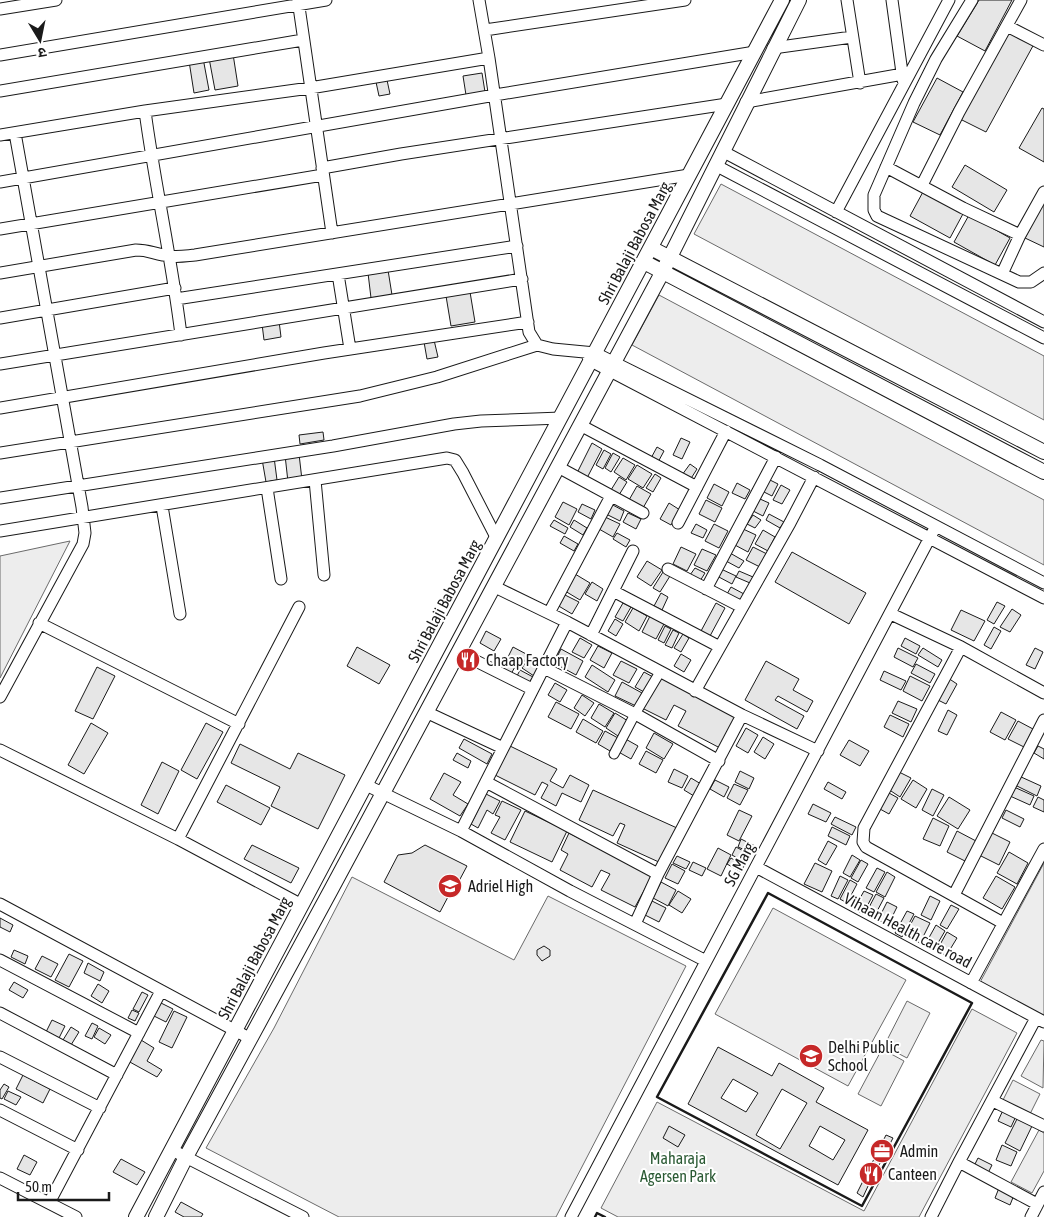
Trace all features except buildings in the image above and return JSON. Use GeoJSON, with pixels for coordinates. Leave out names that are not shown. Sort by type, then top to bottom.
{"type":"FeatureCollection","features":[{"type":"Feature","properties":{"kind":"street"},"geometry":{"type":"LineString","coordinates":[[0,10],[56,0]]}},
{"type":"Feature","properties":{"kind":"street"},"geometry":{"type":"LineString","coordinates":[[0,54],[298,3],[326,0]]}},
{"type":"Feature","properties":{"kind":"street"},"geometry":{"type":"LineString","coordinates":[[479,0],[490,58],[529,332],[537,345]]}},
{"type":"Feature","properties":{"kind":"street"},"geometry":{"type":"LineString","coordinates":[[485,30],[685,0]]}},
{"type":"Feature","properties":{"kind":"street","name":"Shri Balaji Babosa Marg"},"geometry":{"type":"LineString","coordinates":[[136,1217],[561,418],[591,356],[644,262],[782,0]]}},
{"type":"Feature","properties":{"kind":"street"},"geometry":{"type":"LineString","coordinates":[[156,1217],[186,1157],[663,271],[773,48],[799,0]]}},
{"type":"Feature","properties":{"kind":"street"},"geometry":{"type":"LineString","coordinates":[[846,0],[860,83]]}},
{"type":"Feature","properties":{"kind":"street"},"geometry":{"type":"LineString","coordinates":[[892,0],[903,79]]}},
{"type":"Feature","properties":{"kind":"street"},"geometry":{"type":"LineString","coordinates":[[836,212],[903,79],[949,0]]}},
{"type":"Feature","properties":{"kind":"street"},"geometry":{"type":"LineString","coordinates":[[972,0],[936,59],[914,103],[874,195],[874,210],[877,216],[1019,282],[1026,283],[1037,279],[1044,273]]}},
{"type":"Feature","properties":{"kind":"street"},"geometry":{"type":"LineString","coordinates":[[922,186],[959,112],[1021,0]]}},
{"type":"Feature","properties":{"kind":"street"},"geometry":{"type":"LineString","coordinates":[[298,3],[332,233]]}},
{"type":"Feature","properties":{"kind":"street"},"geometry":{"type":"LineString","coordinates":[[1007,26],[1044,45]]}},
{"type":"Feature","properties":{"kind":"street"},"geometry":{"type":"LineString","coordinates":[[773,48],[852,37]]}},
{"type":"Feature","properties":{"kind":"street"},"geometry":{"type":"LineString","coordinates":[[0,91],[303,40]]}},
{"type":"Feature","properties":{"kind":"street"},"geometry":{"type":"LineString","coordinates":[[0,182],[316,128],[495,95],[755,52]]}},
{"type":"Feature","properties":{"kind":"street"},"geometry":{"type":"LineString","coordinates":[[0,135],[145,111],[310,88],[490,58]]}},
{"type":"Feature","properties":{"kind":"street"},"geometry":{"type":"LineString","coordinates":[[746,102],[860,83],[903,79]]}},
{"type":"Feature","properties":{"kind":"street"},"geometry":{"type":"LineString","coordinates":[[0,229],[159,202],[501,139],[727,104]]}},
{"type":"Feature","properties":{"kind":"street"},"geometry":{"type":"LineString","coordinates":[[145,111],[181,335]]}},
{"type":"Feature","properties":{"kind":"street"},"geometry":{"type":"LineString","coordinates":[[0,697],[83,544],[85,533],[40,267],[15,133]]}},
{"type":"Feature","properties":{"kind":"street"},"geometry":{"type":"LineString","coordinates":[[715,165],[1040,335],[1043,320],[722,151]]}},
{"type":"Feature","properties":{"kind":"street"},"geometry":{"type":"LineString","coordinates":[[886,167],[1020,235]]}},
{"type":"Feature","properties":{"kind":"street"},"geometry":{"type":"LineString","coordinates":[[0,273],[136,250],[147,250],[169,256],[195,255],[690,175]]}},
{"type":"Feature","properties":{"kind":"street"},"geometry":{"type":"LineString","coordinates":[[1002,274],[1020,235],[1044,192]]}},
{"type":"Feature","properties":{"kind":"street"},"geometry":{"type":"LineString","coordinates":[[0,318],[175,293],[338,274],[517,246]]}},
{"type":"Feature","properties":{"kind":"street"},"geometry":{"type":"LineString","coordinates":[[651,248],[1044,452]]}},
{"type":"Feature","properties":{"kind":"street"},"geometry":{"type":"LineString","coordinates":[[644,262],[1044,472]]}},
{"type":"Feature","properties":{"kind":"street"},"geometry":{"type":"LineString","coordinates":[[338,274],[350,349]]}},
{"type":"Feature","properties":{"kind":"street"},"geometry":{"type":"LineString","coordinates":[[0,364],[522,280]]}},
{"type":"Feature","properties":{"kind":"street"},"geometry":{"type":"LineString","coordinates":[[0,408],[63,399],[350,349],[528,322]]}},
{"type":"Feature","properties":{"kind":"street"},"geometry":{"type":"LineString","coordinates":[[0,453],[360,396],[436,376],[537,345],[591,356],[726,431],[1044,598]]}},
{"type":"Feature","properties":{"kind":"street"},"geometry":{"type":"LineString","coordinates":[[612,367],[820,465],[1044,583]]}},
{"type":"Feature","properties":{"kind":"street"},"geometry":{"type":"LineString","coordinates":[[0,498],[454,424],[561,418]]}},
{"type":"Feature","properties":{"kind":"street"},"geometry":{"type":"LineString","coordinates":[[580,424],[697,486]]}},
{"type":"Feature","properties":{"kind":"street"},"geometry":{"type":"LineString","coordinates":[[678,522],[726,431]]}},
{"type":"Feature","properties":{"kind":"street"},"geometry":{"type":"LineString","coordinates":[[706,589],[776,457]]}},
{"type":"Feature","properties":{"kind":"street"},"geometry":{"type":"LineString","coordinates":[[0,531],[447,458],[454,460],[463,473],[497,539]]}},
{"type":"Feature","properties":{"kind":"street"},"geometry":{"type":"LineString","coordinates":[[558,467],[644,513]]}},
{"type":"Feature","properties":{"kind":"street"},"geometry":{"type":"LineString","coordinates":[[695,691],[814,477]]}},
{"type":"Feature","properties":{"kind":"street"},"geometry":{"type":"LineString","coordinates":[[316,480],[324,575]]}},
{"type":"Feature","properties":{"kind":"street"},"geometry":{"type":"LineString","coordinates":[[267,488],[281,578]]}},
{"type":"Feature","properties":{"kind":"street"},"geometry":{"type":"LineString","coordinates":[[549,613],[611,496]]}},
{"type":"Feature","properties":{"kind":"street"},"geometry":{"type":"LineString","coordinates":[[162,506],[180,614]]}},
{"type":"Feature","properties":{"kind":"street","name":"SG Marg"},"geometry":{"type":"LineString","coordinates":[[571,1217],[936,526]]}},
{"type":"Feature","properties":{"kind":"street"},"geometry":{"type":"LineString","coordinates":[[591,635],[633,551]]}},
{"type":"Feature","properties":{"kind":"street"},"geometry":{"type":"LineString","coordinates":[[668,569],[742,607]]}},
{"type":"Feature","properties":{"kind":"street"},"geometry":{"type":"LineString","coordinates":[[494,586],[567,622],[742,715],[818,751]]}},
{"type":"Feature","properties":{"kind":"street"},"geometry":{"type":"LineString","coordinates":[[613,591],[720,647]]}},
{"type":"Feature","properties":{"kind":"street"},"geometry":{"type":"LineString","coordinates":[[178,839],[299,607]]}},
{"type":"Feature","properties":{"kind":"street"},"geometry":{"type":"LineString","coordinates":[[891,614],[961,647],[1044,693]]}},
{"type":"Feature","properties":{"kind":"street"},"geometry":{"type":"LineString","coordinates":[[461,831],[567,622]]}},
{"type":"Feature","properties":{"kind":"street"},"geometry":{"type":"LineString","coordinates":[[39,623],[238,724]]}},
{"type":"Feature","properties":{"kind":"street"},"geometry":{"type":"LineString","coordinates":[[961,647],[864,828],[862,842],[866,847],[1004,923]]}},
{"type":"Feature","properties":{"kind":"street"},"geometry":{"type":"LineString","coordinates":[[458,652],[532,689]]}},
{"type":"Feature","properties":{"kind":"street"},"geometry":{"type":"LineString","coordinates":[[544,668],[635,714],[719,761]]}},
{"type":"Feature","properties":{"kind":"street"},"geometry":{"type":"LineString","coordinates":[[614,754],[660,672]]}},
{"type":"Feature","properties":{"kind":"street"},"geometry":{"type":"LineString","coordinates":[[426,712],[503,748]]}},
{"type":"Feature","properties":{"kind":"street"},"geometry":{"type":"LineString","coordinates":[[635,924],[658,874],[742,715]]}},
{"type":"Feature","properties":{"kind":"street"},"geometry":{"type":"LineString","coordinates":[[954,895],[1044,720]]}},
{"type":"Feature","properties":{"kind":"street"},"geometry":{"type":"LineString","coordinates":[[0,750],[178,839],[302,905]]}},
{"type":"Feature","properties":{"kind":"street"},"geometry":{"type":"LineString","coordinates":[[486,782],[658,874]]}},
{"type":"Feature","properties":{"kind":"street"},"geometry":{"type":"LineString","coordinates":[[366,785],[461,831],[570,891],[706,961]]}},
{"type":"Feature","properties":{"kind":"street"},"geometry":{"type":"LineString","coordinates":[[971,983],[1044,849]]}},
{"type":"Feature","properties":{"kind":"street","name":"Vihaan Health care road"},"geometry":{"type":"LineString","coordinates":[[756,867],[1040,1020]]}},
{"type":"Feature","properties":{"kind":"street"},"geometry":{"type":"LineString","coordinates":[[0,904],[250,1039]]}},
{"type":"Feature","properties":{"kind":"street"},"geometry":{"type":"LineString","coordinates":[[0,960],[139,1033]]}},
{"type":"Feature","properties":{"kind":"street"},"geometry":{"type":"LineString","coordinates":[[49,1204],[161,991]]}},
{"type":"Feature","properties":{"kind":"street"},"geometry":{"type":"LineString","coordinates":[[0,1013],[117,1075]]}},
{"type":"Feature","properties":{"kind":"street"},"geometry":{"type":"LineString","coordinates":[[932,1217],[959,1162],[1040,1020]]}},
{"type":"Feature","properties":{"kind":"street"},"geometry":{"type":"LineString","coordinates":[[0,1057],[100,1108]]}},
{"type":"Feature","properties":{"kind":"street"},"geometry":{"type":"LineString","coordinates":[[993,1101],[1044,1126]]}},
{"type":"Feature","properties":{"kind":"street"},"geometry":{"type":"LineString","coordinates":[[0,1110],[78,1150]]}},
{"type":"Feature","properties":{"kind":"street"},"geometry":{"type":"LineString","coordinates":[[172,1150],[303,1217]]}},
{"type":"Feature","properties":{"kind":"street"},"geometry":{"type":"LineString","coordinates":[[959,1162],[1037,1204]]}},
{"type":"Feature","properties":{"kind":"street"},"geometry":{"type":"LineString","coordinates":[[0,1178],[76,1217]]}},
{"type":"Feature","properties":{"kind":"street"},"geometry":{"type":"LineString","coordinates":[[1030,1217],[1044,1192]]}},
{"type":"Feature","properties":{"kind":"shaded area"},"geometry":{"type":"Polygon","coordinates":[[[721,184],[1044,356],[1044,420],[694,234],[721,184]]]}},
{"type":"Feature","properties":{"kind":"shaded area"},"geometry":{"type":"Polygon","coordinates":[[[659,295],[1044,500],[1044,565],[632,345],[659,295]]]}},
{"type":"Feature","properties":{"kind":"shaded area"},"geometry":{"type":"Polygon","coordinates":[[[70,541],[0,678],[0,556],[70,541]]]}},
{"type":"Feature","properties":{"kind":"shaded area"},"geometry":{"type":"Polygon","coordinates":[[[1044,863],[1044,1022],[978,986],[1044,863]]]}},
{"type":"Feature","properties":{"kind":"shaded area"},"geometry":{"type":"Polygon","coordinates":[[[352,877],[514,960],[548,896],[686,966],[556,1217],[339,1217],[206,1148],[274,1028],[352,877]]]}},
{"type":"Feature","properties":{"kind":"shaded area"},"geometry":{"type":"Polygon","coordinates":[[[773,908],[906,980],[848,1086],[715,1014],[773,908]]]}},
{"type":"Feature","properties":{"kind":"shaded area"},"geometry":{"type":"Polygon","coordinates":[[[907,1001],[930,1013],[907,1058],[884,1046],[907,1001]]]}},
{"type":"Feature","properties":{"kind":"shaded area","name":"Maharaja Agersen Park"},"geometry":{"type":"Polygon","coordinates":[[[972,1009],[1017,1033],[919,1217],[618,1217],[601,1208],[657,1102],[864,1211],[972,1009]]]}},
{"type":"Feature","properties":{"kind":"shaded area"},"geometry":{"type":"Polygon","coordinates":[[[1041,1040],[1044,1041],[1043,1088],[1021,1076],[1041,1040]]]}},
{"type":"Feature","properties":{"kind":"shaded area"},"geometry":{"type":"Polygon","coordinates":[[[882,1049],[904,1061],[881,1106],[858,1094],[882,1049]]]}},
{"type":"Feature","properties":{"kind":"shaded area"},"geometry":{"type":"Polygon","coordinates":[[[1013,1080],[1040,1094],[1030,1114],[1003,1100],[1013,1080]]]}},
{"type":"Feature","properties":{"kind":"shaded area"},"geometry":{"type":"Polygon","coordinates":[[[1039,1130],[1044,1133],[1044,1171],[1032,1193],[1011,1182],[1039,1130]]]}},
{"type":"Feature","properties":{"kind":"wall"},"geometry":{"type":"LineString","coordinates":[[768,893],[972,1003],[862,1206],[657,1097],[768,893]]}},
{"type":"Feature","properties":{"kind":"wall"},"geometry":{"type":"LineString","coordinates":[[595,1217],[597,1213],[605,1217]]}},
{"type":"Feature","properties":{"kind":"place","name":"Chaap Factory"},"geometry":{"type":"Point","coordinates":[468,660]}},
{"type":"Feature","properties":{"kind":"place","name":"Adriel High"},"geometry":{"type":"Point","coordinates":[450,886]}},
{"type":"Feature","properties":{"kind":"place","name":"Delhi Public School"},"geometry":{"type":"Point","coordinates":[811,1056]}},
{"type":"Feature","properties":{"kind":"place","name":"Admin"},"geometry":{"type":"Point","coordinates":[882,1151]}},
{"type":"Feature","properties":{"kind":"place","name":"Canteen"},"geometry":{"type":"Point","coordinates":[871,1174]}}]}
